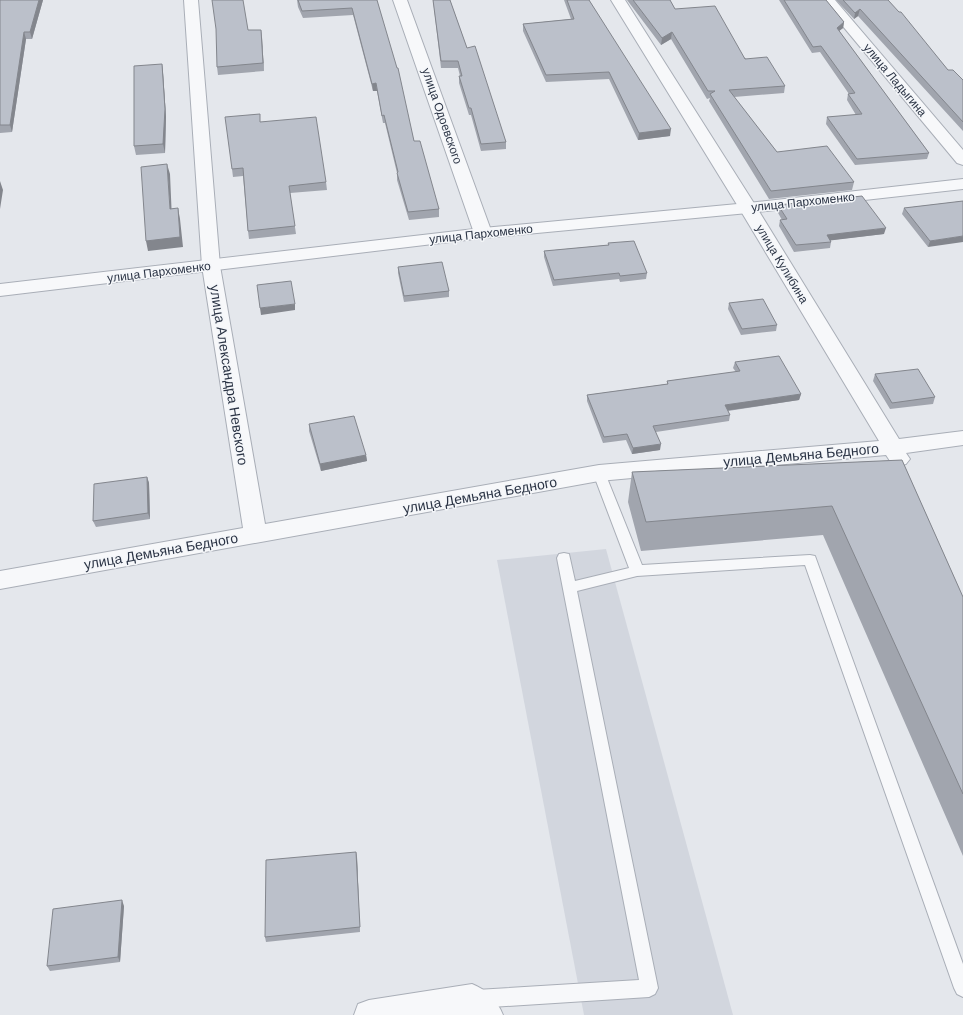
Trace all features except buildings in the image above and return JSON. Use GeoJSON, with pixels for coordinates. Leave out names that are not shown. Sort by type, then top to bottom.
{"type":"FeatureCollection","features":[{"type":"Feature","properties":{"kind":"street","name":"улица Александра Невского"},"geometry":{"type":"LineString","coordinates":[[192,0],[212,266],[255,534]]}},
{"type":"Feature","properties":{"kind":"street","name":"улица Одоевского"},"geometry":{"type":"LineString","coordinates":[[400,0],[483,232]]}},
{"type":"Feature","properties":{"kind":"street","name":"улица Кулибина"},"geometry":{"type":"LineString","coordinates":[[618,0],[748,208],[894,447],[908,478]]}},
{"type":"Feature","properties":{"kind":"street","name":"улица Ладыгина"},"geometry":{"type":"LineString","coordinates":[[828,0],[963,160]]}},
{"type":"Feature","properties":{"kind":"street","name":"улица Пархоменко"},"geometry":{"type":"LineString","coordinates":[[0,290],[212,266],[483,232],[748,208],[963,184]]}},
{"type":"Feature","properties":{"kind":"street","name":"улица Демьяна Бедного"},"geometry":{"type":"LineString","coordinates":[[0,580],[600,473],[894,447],[963,438]]}},
{"type":"Feature","properties":{"kind":"street"},"geometry":{"type":"LineString","coordinates":[[369,1015],[480,1007]]}},
{"type":"Feature","properties":{"kind":"lane"},"geometry":{"type":"LineString","coordinates":[[600,473],[637,571]]}},
{"type":"Feature","properties":{"kind":"lane"},"geometry":{"type":"LineString","coordinates":[[480,1007],[649,988],[564,558]]}},
{"type":"Feature","properties":{"kind":"lane"},"geometry":{"type":"LineString","coordinates":[[570,588],[637,571],[810,560],[963,988]]}},
{"type":"Feature","properties":{"kind":"shaded area"},"geometry":{"type":"Polygon","coordinates":[[[606,549],[733,1015],[584,1015],[497,560],[606,549]]]}}]}
